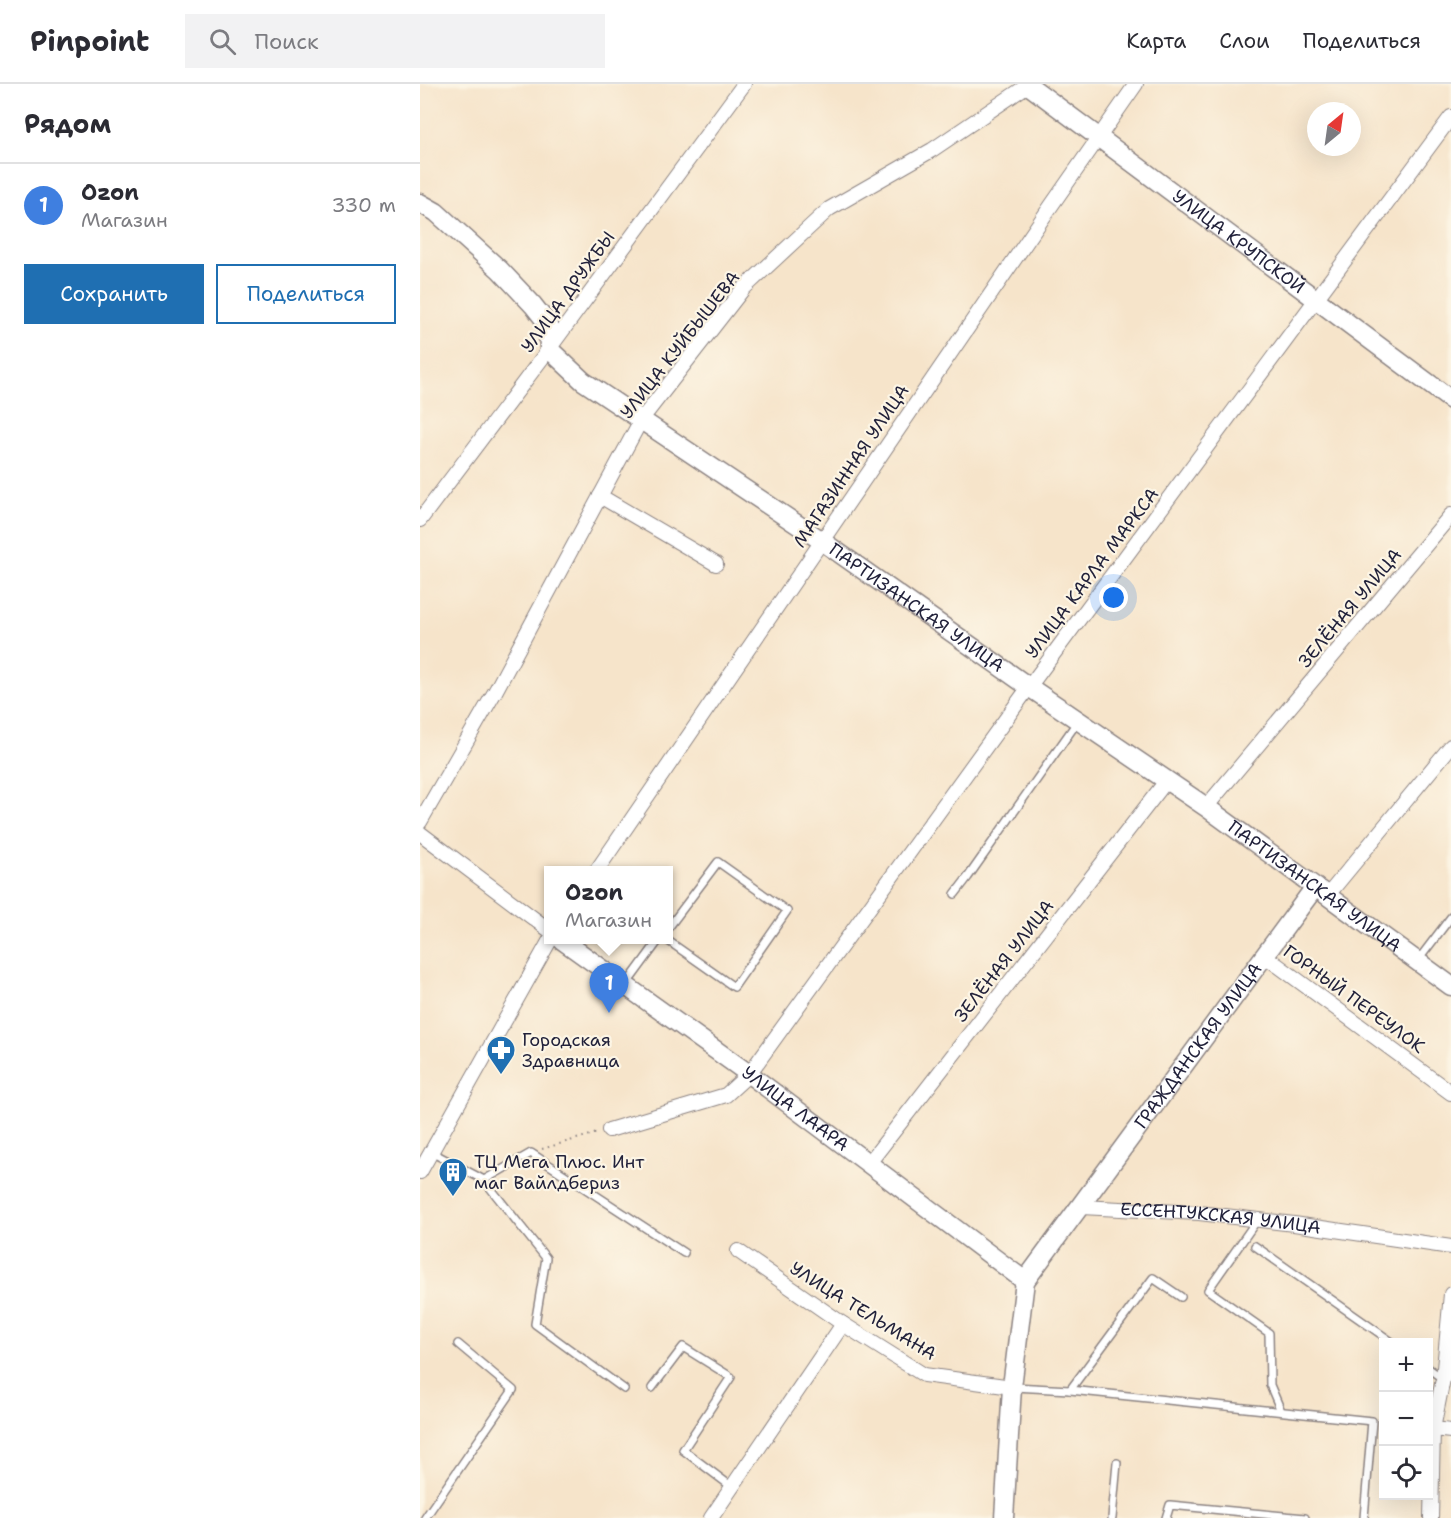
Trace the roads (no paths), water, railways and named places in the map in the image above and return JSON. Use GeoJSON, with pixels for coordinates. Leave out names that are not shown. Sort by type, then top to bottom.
{"type":"FeatureCollection","features":[{"type":"Feature","properties":{"kind":"street","name":"УЛИЦА ДРУЖБЫ"},"geometry":{"type":"LineString","coordinates":[[420,520],[744,84]]}},
{"type":"Feature","properties":{"kind":"street","name":"УЛИЦА КРУПСКОЙ"},"geometry":{"type":"LineString","coordinates":[[1027,84],[1451,400]]}},
{"type":"Feature","properties":{"kind":"street","name":"УЛИЦА КУЙБЫШЕВА"},"geometry":{"type":"LineString","coordinates":[[420,822],[496,690],[641,420],[743,289],[829,209],[932,150],[1027,84]]}},
{"type":"Feature","properties":{"kind":"street","name":"МАГАЗИННАЯ УЛИЦА"},"geometry":{"type":"LineString","coordinates":[[600,866],[1136,84]]}},
{"type":"Feature","properties":{"kind":"street","name":"УЛИЦА КАРЛА МАРКСА"},"geometry":{"type":"LineString","coordinates":[[609,1130],[726,1095],[749,1074],[1029,687],[1451,117]]}},
{"type":"Feature","properties":{"kind":"street"},"geometry":{"type":"LineString","coordinates":[[420,203],[436,212],[500,270],[534,305],[548,324],[549,349]]}},
{"type":"Feature","properties":{"kind":"street","name":"ПАРТИЗАНСКАЯ УЛИЦА"},"geometry":{"type":"LineString","coordinates":[[549,349],[583,381],[822,541],[1029,687],[1206,807],[1451,986]]}},
{"type":"Feature","properties":{"kind":"street"},"geometry":{"type":"LineString","coordinates":[[600,496],[716,564]]}},
{"type":"Feature","properties":{"kind":"street","name":"ЗЕЛЁНАЯ УЛИЦА"},"geometry":{"type":"LineString","coordinates":[[1206,807],[1451,515]]}},
{"type":"Feature","properties":{"kind":"street","name":"ГРАЖДАНСКАЯ УЛИЦА"},"geometry":{"type":"LineString","coordinates":[[1081,1207],[1265,957],[1451,746]]}},
{"type":"Feature","properties":{"kind":"street","name":"ЗЕЛЁНАЯ УЛИЦА"},"geometry":{"type":"LineString","coordinates":[[869,1164],[1167,780]]}},
{"type":"Feature","properties":{"kind":"street"},"geometry":{"type":"LineString","coordinates":[[420,833],[544,926]]}},
{"type":"Feature","properties":{"kind":"street"},"geometry":{"type":"LineString","coordinates":[[420,1172],[547,944]]}},
{"type":"Feature","properties":{"kind":"street","name":"УЛИЦА ЛААРА"},"geometry":{"type":"LineString","coordinates":[[569,944],[749,1074],[1025,1281]]}},
{"type":"Feature","properties":{"kind":"street","name":"ГОРНЫЙ ПЕРЕУЛОК"},"geometry":{"type":"LineString","coordinates":[[1265,957],[1451,1093]]}},
{"type":"Feature","properties":{"kind":"street"},"geometry":{"type":"LineString","coordinates":[[1004,1518],[1012,1387],[1025,1281],[1081,1207]]}},
{"type":"Feature","properties":{"kind":"street","name":"ЕССЕНТУКСКАЯ УЛИЦА"},"geometry":{"type":"LineString","coordinates":[[1081,1207],[1199,1212],[1451,1247]]}},
{"type":"Feature","properties":{"kind":"street","name":"УЛИЦА ТЕЛЬМАНА"},"geometry":{"type":"LineString","coordinates":[[738,1251],[843,1324],[924,1375],[1012,1387]]}},
{"type":"Feature","properties":{"kind":"street"},"geometry":{"type":"LineString","coordinates":[[1451,1294],[1443,1378],[1433,1429],[1451,1431]]}},
{"type":"Feature","properties":{"kind":"street"},"geometry":{"type":"LineString","coordinates":[[711,1518],[843,1324]]}},
{"type":"Feature","properties":{"kind":"street"},"geometry":{"type":"LineString","coordinates":[[1431,1518],[1433,1446]]}},
{"type":"Feature","properties":{"kind":"lane"},"geometry":{"type":"LineString","coordinates":[[955,894],[1078,720]]}},
{"type":"Feature","properties":{"kind":"lane"},"geometry":{"type":"LineString","coordinates":[[673,922],[718,862],[787,911],[734,987],[673,943]]}},
{"type":"Feature","properties":{"kind":"lane"},"geometry":{"type":"LineString","coordinates":[[1417,962],[1451,917]]}},
{"type":"Feature","properties":{"kind":"lane"},"geometry":{"type":"LineString","coordinates":[[626,985],[655,944]]}},
{"type":"Feature","properties":{"kind":"lane"},"geometry":{"type":"LineString","coordinates":[[431,1152],[484,1180],[546,1258],[535,1324],[624,1389]]}},
{"type":"Feature","properties":{"kind":"lane"},"geometry":{"type":"LineString","coordinates":[[484,1180],[531,1153],[684,1253]]}},
{"type":"Feature","properties":{"kind":"lane"},"geometry":{"type":"LineString","coordinates":[[1257,1220],[1208,1290],[1269,1333],[1270,1385],[1281,1411]]}},
{"type":"Feature","properties":{"kind":"lane"},"geometry":{"type":"LineString","coordinates":[[1255,1246],[1386,1338]]}},
{"type":"Feature","properties":{"kind":"lane"},"geometry":{"type":"LineString","coordinates":[[1070,1390],[1153,1278],[1181,1297]]}},
{"type":"Feature","properties":{"kind":"lane"},"geometry":{"type":"LineString","coordinates":[[425,1518],[513,1390],[458,1344]]}},
{"type":"Feature","properties":{"kind":"lane"},"geometry":{"type":"LineString","coordinates":[[652,1388],[683,1347],[731,1377],[683,1450],[732,1487]]}},
{"type":"Feature","properties":{"kind":"lane"},"geometry":{"type":"LineString","coordinates":[[1433,1371],[1443,1378]]}},
{"type":"Feature","properties":{"kind":"lane"},"geometry":{"type":"LineString","coordinates":[[1012,1387],[1070,1390],[1372,1421],[1364,1518]]}},
{"type":"Feature","properties":{"kind":"lane"},"geometry":{"type":"LineString","coordinates":[[1112,1518],[1117,1462]]}},
{"type":"Feature","properties":{"kind":"lane"},"geometry":{"type":"LineString","coordinates":[[1166,1518],[1170,1505],[1305,1518]]}},
{"type":"Feature","properties":{"kind":"place","name":"Ozon"},"geometry":{"type":"Point","coordinates":[609,1013]}},
{"type":"Feature","properties":{"kind":"place","name":"Городская Здравница"},"geometry":{"type":"Point","coordinates":[501,1076]}},
{"type":"Feature","properties":{"kind":"place","name":"ТЦ Мега Плюс. Инт маг Вайлдбериз"},"geometry":{"type":"Point","coordinates":[453,1198]}}]}
